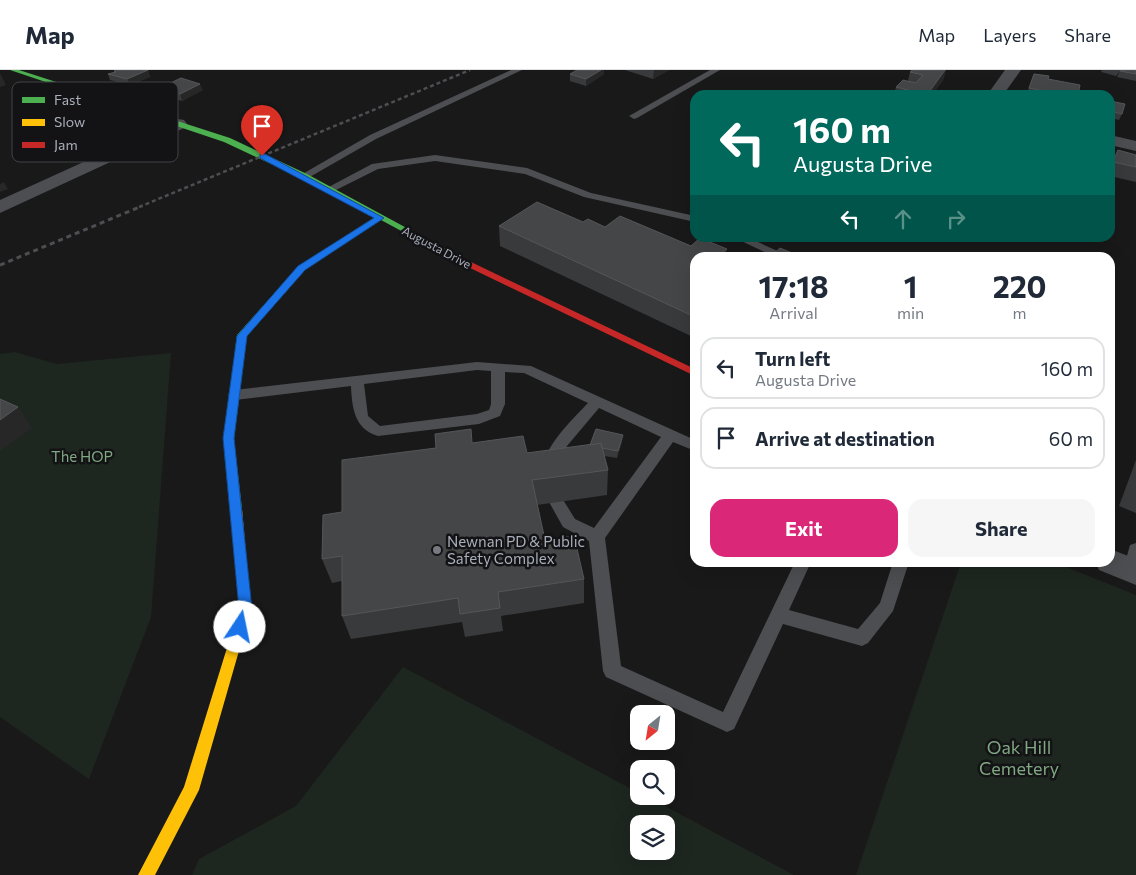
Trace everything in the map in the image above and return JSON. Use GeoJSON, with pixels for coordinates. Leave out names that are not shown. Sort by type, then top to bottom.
{"type":"FeatureCollection","features":[{"type":"Feature","properties":{"kind":"street","name":"Augusta Drive"},"geometry":{"type":"LineString","coordinates":[[13,70],[50,82]]}},
{"type":"Feature","properties":{"kind":"street"},"geometry":{"type":"LineString","coordinates":[[999,90],[1013,70]]}},
{"type":"Feature","properties":{"kind":"street","name":"Augusta Drive"},"geometry":{"type":"LineString","coordinates":[[178,124],[227,140],[304,176],[455,257],[690,371]]}},
{"type":"Feature","properties":{"kind":"street"},"geometry":{"type":"LineString","coordinates":[[1115,141],[1136,146]]}},
{"type":"Feature","properties":{"kind":"street"},"geometry":{"type":"LineString","coordinates":[[0,207],[97,162]]}},
{"type":"Feature","properties":{"kind":"street"},"geometry":{"type":"LineString","coordinates":[[146,875],[191,790],[245,609],[229,438],[242,336],[302,268],[380,218]]}},
{"type":"Feature","properties":{"kind":"lane"},"geometry":{"type":"LineString","coordinates":[[304,176],[373,137],[518,70]]}},
{"type":"Feature","properties":{"kind":"lane"},"geometry":{"type":"LineString","coordinates":[[634,116],[716,70]]}},
{"type":"Feature","properties":{"kind":"lane"},"geometry":{"type":"LineString","coordinates":[[328,190],[376,166],[435,158],[527,171],[588,195],[690,218]]}},
{"type":"Feature","properties":{"kind":"lane"},"geometry":{"type":"LineString","coordinates":[[750,242],[774,252]]}},
{"type":"Feature","properties":{"kind":"lane"},"geometry":{"type":"LineString","coordinates":[[234,395],[477,366],[526,369],[690,444]]}},
{"type":"Feature","properties":{"kind":"lane"},"geometry":{"type":"LineString","coordinates":[[357,380],[360,418],[368,426],[378,431],[479,419],[496,413],[498,404],[498,367]]}},
{"type":"Feature","properties":{"kind":"lane"},"geometry":{"type":"LineString","coordinates":[[551,476],[550,461],[557,447],[597,402]]}},
{"type":"Feature","properties":{"kind":"lane"},"geometry":{"type":"LineString","coordinates":[[670,435],[597,537],[612,671],[727,723],[801,567]]}},
{"type":"Feature","properties":{"kind":"lane"},"geometry":{"type":"LineString","coordinates":[[557,502],[569,524],[597,537]]}},
{"type":"Feature","properties":{"kind":"lane"},"geometry":{"type":"LineString","coordinates":[[778,615],[862,638],[888,606],[900,567]]}},
{"type":"Feature","properties":{"kind":"green space","name":"The HOP"},"geometry":{"type":"Polygon","coordinates":[[[15,352],[57,364],[171,353],[151,617],[89,779],[0,717],[0,354],[15,352]]]}},
{"type":"Feature","properties":{"kind":"green space","name":"Oak Hill Cemetery"},"geometry":{"type":"Polygon","coordinates":[[[959,567],[1066,567],[1136,595],[1136,875],[856,875],[959,567]]]}},
{"type":"Feature","properties":{"kind":"green space"},"geometry":{"type":"Polygon","coordinates":[[[403,667],[630,788],[630,805],[663,805],[794,875],[192,875],[199,859],[296,806],[403,667]]]}},
{"type":"Feature","properties":{"kind":"building"},"geometry":{"type":"Polygon","coordinates":[[[148,70],[127,79],[108,74],[116,72],[114,71],[148,70]]]}},
{"type":"Feature","properties":{"kind":"building"},"geometry":{"type":"Polygon","coordinates":[[[577,70],[601,70],[586,79],[570,74],[577,70]]]}},
{"type":"Feature","properties":{"kind":"building"},"geometry":{"type":"Polygon","coordinates":[[[912,70],[945,70],[931,90],[908,90],[896,87],[903,80],[916,83],[923,75],[910,72],[912,70]]]}},
{"type":"Feature","properties":{"kind":"building"},"geometry":{"type":"Polygon","coordinates":[[[1136,70],[1136,74],[1120,71],[1136,70]]]}},
{"type":"Feature","properties":{"kind":"building"},"geometry":{"type":"Polygon","coordinates":[[[1034,74],[1049,76],[1048,79],[1080,85],[1079,90],[1039,90],[1029,88],[1034,74]]]}},
{"type":"Feature","properties":{"kind":"building"},"geometry":{"type":"Polygon","coordinates":[[[181,78],[200,84],[180,94],[178,93],[178,82],[173,82],[181,78]]]}},
{"type":"Feature","properties":{"kind":"building"},"geometry":{"type":"Polygon","coordinates":[[[1115,102],[1125,104],[1122,114],[1115,112],[1115,102]]]}},
{"type":"Feature","properties":{"kind":"building"},"geometry":{"type":"Polygon","coordinates":[[[1118,150],[1136,155],[1136,167],[1115,162],[1118,150]]]}},
{"type":"Feature","properties":{"kind":"building"},"geometry":{"type":"Polygon","coordinates":[[[537,202],[583,222],[588,219],[605,227],[620,216],[691,246],[696,242],[710,242],[727,249],[724,252],[690,252],[690,315],[499,226],[537,202]]]}},
{"type":"Feature","properties":{"kind":"building"},"geometry":{"type":"Polygon","coordinates":[[[780,248],[790,252],[776,252],[780,248]]]}},
{"type":"Feature","properties":{"kind":"building"},"geometry":{"type":"Polygon","coordinates":[[[0,399],[18,407],[0,420],[0,399]]]}},
{"type":"Feature","properties":{"kind":"building","name":"Newnan PD & Public Safety Complex"},"geometry":{"type":"Polygon","coordinates":[[[471,429],[472,443],[523,436],[527,453],[601,443],[608,470],[532,480],[545,540],[574,536],[584,579],[498,592],[500,608],[460,614],[458,598],[342,616],[342,556],[322,559],[323,515],[342,512],[342,460],[436,448],[435,434],[471,429]]]}},
{"type":"Feature","properties":{"kind":"building"},"geometry":{"type":"Polygon","coordinates":[[[596,429],[623,435],[618,451],[602,448],[601,443],[590,445],[596,429]]]}},
{"type":"Feature","properties":{"kind":"railway"},"geometry":{"type":"LineString","coordinates":[[139,207],[470,70]]}},
{"type":"Feature","properties":{"kind":"railway"},"geometry":{"type":"LineString","coordinates":[[0,265],[142,206]]}},
{"type":"Feature","properties":{"kind":"traffic: fast"},"geometry":{"type":"LineString","coordinates":[[13,70],[50,82]]}},
{"type":"Feature","properties":{"kind":"traffic: fast"},"geometry":{"type":"LineString","coordinates":[[178,124],[227,140],[304,176],[471,265]]}},
{"type":"Feature","properties":{"kind":"traffic: fast"},"geometry":{"type":"LineString","coordinates":[[236,509],[229,439],[242,335],[302,268],[380,217]]}},
{"type":"Feature","properties":{"kind":"traffic: slow"},"geometry":{"type":"LineString","coordinates":[[146,875],[191,790],[245,609],[236,509]]}},
{"type":"Feature","properties":{"kind":"traffic: jam"},"geometry":{"type":"LineString","coordinates":[[471,265],[690,371]]}},
{"type":"Feature","properties":{"kind":"place","name":"Newnan PD & Public Safety Complex"},"geometry":{"type":"Point","coordinates":[437,550]}},
{"type":"Feature","properties":{"kind":"route"},"geometry":{"type":"LineString","coordinates":[[240,627],[245,609],[229,438],[242,336],[302,268],[380,218],[304,176],[262,156]]}}]}
